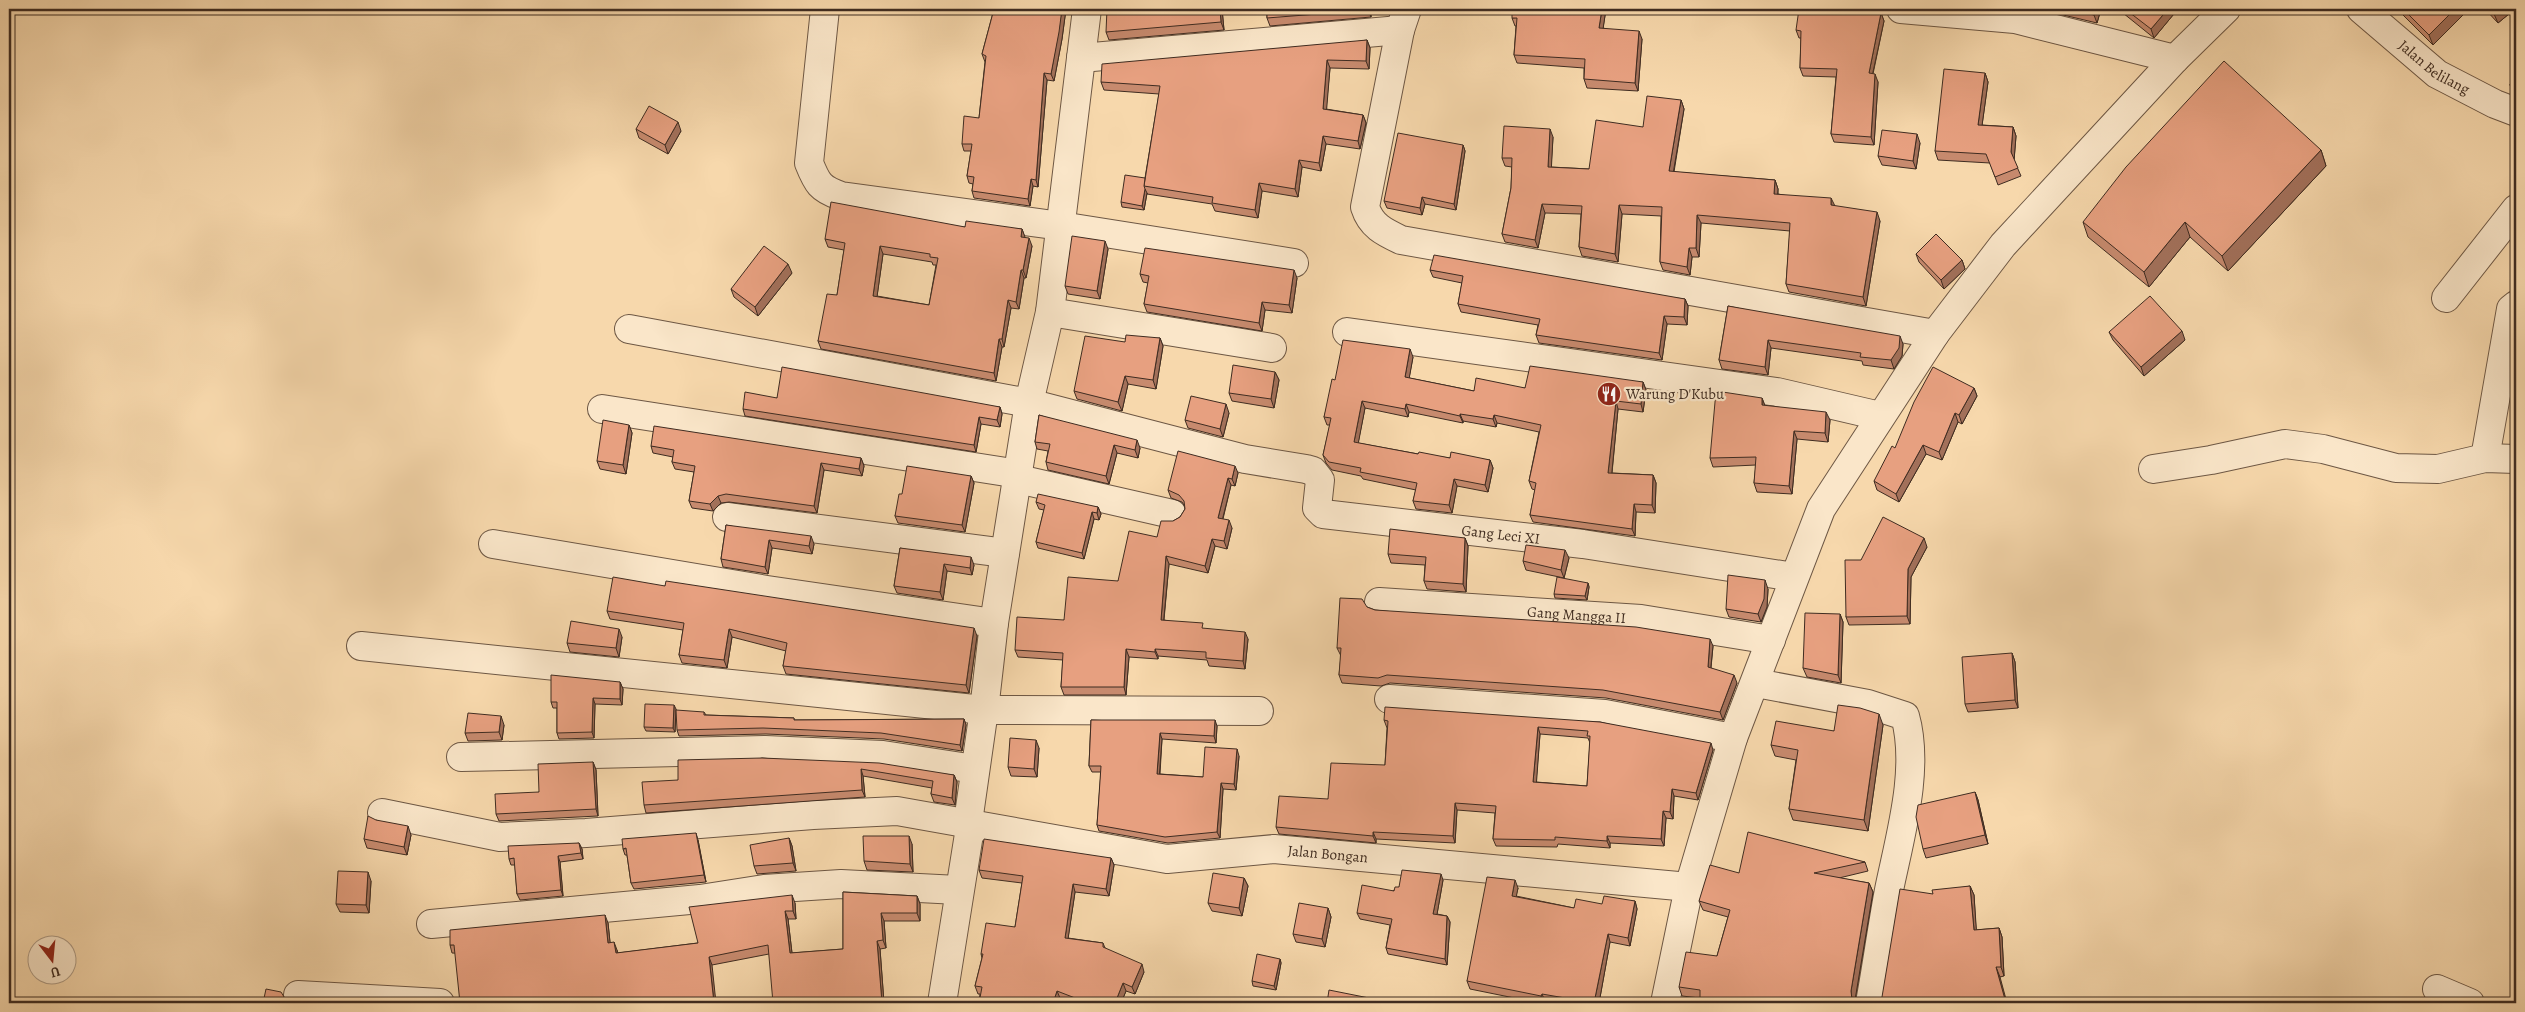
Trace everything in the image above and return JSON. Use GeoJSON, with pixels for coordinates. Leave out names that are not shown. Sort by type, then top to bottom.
{"type":"FeatureCollection","features":[{"type":"Feature","properties":{"kind":"street"},"geometry":{"type":"LineString","coordinates":[[824,9],[810,163],[815,178],[825,191],[841,196],[1061,226],[1294,264]]}},
{"type":"Feature","properties":{"kind":"street"},"geometry":{"type":"LineString","coordinates":[[942,1003],[958,890],[969,834],[968,822],[994,623],[1030,403],[1050,312],[1087,9]]}},
{"type":"Feature","properties":{"kind":"street"},"geometry":{"type":"LineString","coordinates":[[1901,9],[2015,19],[2175,59]]}},
{"type":"Feature","properties":{"kind":"street"},"geometry":{"type":"LineString","coordinates":[[1665,1003],[1689,886],[1733,738],[1756,683],[1821,509],[1935,334],[2003,245],[2035,208],[2175,59],[2226,9]]}},
{"type":"Feature","properties":{"kind":"street","name":"Jalan Belilang"},"geometry":{"type":"LineString","coordinates":[[2361,9],[2437,74],[2495,104],[2516,112]]}},
{"type":"Feature","properties":{"kind":"street"},"geometry":{"type":"LineString","coordinates":[[1081,58],[1404,19],[1366,207],[1368,216],[1382,232],[1401,240],[1935,334]]}},
{"type":"Feature","properties":{"kind":"street"},"geometry":{"type":"LineString","coordinates":[[2446,298],[2516,209]]}},
{"type":"Feature","properties":{"kind":"street"},"geometry":{"type":"LineString","coordinates":[[2485,458],[2511,309],[2516,305]]}},
{"type":"Feature","properties":{"kind":"street"},"geometry":{"type":"LineString","coordinates":[[1050,312],[1272,348]]}},
{"type":"Feature","properties":{"kind":"street"},"geometry":{"type":"LineString","coordinates":[[629,328],[1030,403]]}},
{"type":"Feature","properties":{"kind":"street"},"geometry":{"type":"LineString","coordinates":[[1347,332],[1778,392],[1880,416]]}},
{"type":"Feature","properties":{"kind":"street","name":"Gang Leci XI"},"geometry":{"type":"LineString","coordinates":[[1030,403],[1245,459],[1313,471],[1320,480],[1317,508],[1323,514],[1583,544],[1794,577]]}},
{"type":"Feature","properties":{"kind":"street"},"geometry":{"type":"LineString","coordinates":[[602,409],[1018,476],[1172,514]]}},
{"type":"Feature","properties":{"kind":"street"},"geometry":{"type":"LineString","coordinates":[[2152,469],[2211,460],[2285,444],[2323,448],[2396,468],[2438,469],[2485,458],[2516,459]]}},
{"type":"Feature","properties":{"kind":"street"},"geometry":{"type":"LineString","coordinates":[[727,517],[1005,553]]}},
{"type":"Feature","properties":{"kind":"street"},"geometry":{"type":"LineString","coordinates":[[493,544],[767,590],[994,623]]}},
{"type":"Feature","properties":{"kind":"street","name":"Gang Mangga II"},"geometry":{"type":"LineString","coordinates":[[1379,602],[1641,620],[1771,640]]}},
{"type":"Feature","properties":{"kind":"street"},"geometry":{"type":"LineString","coordinates":[[361,646],[984,710],[1259,711]]}},
{"type":"Feature","properties":{"kind":"street"},"geometry":{"type":"LineString","coordinates":[[1756,683],[1868,704],[1905,716],[1909,730],[1908,800],[1889,890],[1870,1003]]}},
{"type":"Feature","properties":{"kind":"street"},"geometry":{"type":"LineString","coordinates":[[1389,698],[1605,714],[1733,738]]}},
{"type":"Feature","properties":{"kind":"street"},"geometry":{"type":"LineString","coordinates":[[461,757],[765,750],[882,755],[975,769]]}},
{"type":"Feature","properties":{"kind":"street","name":"Jalan Bongan"},"geometry":{"type":"LineString","coordinates":[[382,813],[500,837],[586,834],[813,815],[896,812],[968,822],[1167,859],[1274,849],[1689,886]]}},
{"type":"Feature","properties":{"kind":"street"},"geometry":{"type":"LineString","coordinates":[[431,924],[700,899],[774,888],[841,884],[958,890]]}},
{"type":"Feature","properties":{"kind":"street"},"geometry":{"type":"LineString","coordinates":[[2437,989],[2470,1003]]}},
{"type":"Feature","properties":{"kind":"street"},"geometry":{"type":"LineString","coordinates":[[298,995],[440,1003]]}},
{"type":"Feature","properties":{"kind":"building"},"geometry":{"type":"Polygon","coordinates":[[[994,9],[1062,9],[1051,74],[1044,73],[1036,180],[1031,179],[1028,199],[972,191],[974,177],[967,176],[972,144],[962,144],[964,116],[979,118],[986,56],[982,54],[994,9]]]}},
{"type":"Feature","properties":{"kind":"building"},"geometry":{"type":"Polygon","coordinates":[[[1107,9],[1220,9],[1221,22],[1106,32],[1107,9]]]}},
{"type":"Feature","properties":{"kind":"building"},"geometry":{"type":"Polygon","coordinates":[[[1267,9],[1368,9],[1368,10],[1267,18],[1267,9]]]}},
{"type":"Feature","properties":{"kind":"building"},"geometry":{"type":"Polygon","coordinates":[[[1512,9],[1602,9],[1599,28],[1639,31],[1635,83],[1584,79],[1585,59],[1514,55],[1517,18],[1512,18],[1512,9]]]}},
{"type":"Feature","properties":{"kind":"building"},"geometry":{"type":"Polygon","coordinates":[[[1799,9],[1858,9],[1881,13],[1869,73],[1875,74],[1871,137],[1831,134],[1837,69],[1800,68],[1801,31],[1796,30],[1799,9]]]}},
{"type":"Feature","properties":{"kind":"building"},"geometry":{"type":"Polygon","coordinates":[[[2069,9],[2096,9],[2094,15],[2069,9]]]}},
{"type":"Feature","properties":{"kind":"building"},"geometry":{"type":"Polygon","coordinates":[[[2125,9],[2168,9],[2151,29],[2125,9]]]}},
{"type":"Feature","properties":{"kind":"building"},"geometry":{"type":"Polygon","coordinates":[[[2403,9],[2455,9],[2429,35],[2403,9]]]}},
{"type":"Feature","properties":{"kind":"building"},"geometry":{"type":"Polygon","coordinates":[[[2490,9],[2500,9],[2494,14],[2490,9]]]}},
{"type":"Feature","properties":{"kind":"building"},"geometry":{"type":"Polygon","coordinates":[[[1367,40],[1366,61],[1327,60],[1323,109],[1363,115],[1358,141],[1323,136],[1319,163],[1299,160],[1295,189],[1259,183],[1255,210],[1212,203],[1213,197],[1144,186],[1160,86],[1101,82],[1102,64],[1367,40]]]}},
{"type":"Feature","properties":{"kind":"building"},"geometry":{"type":"Polygon","coordinates":[[[2224,61],[2321,150],[2222,256],[2185,222],[2144,272],[2083,222],[2126,167],[2224,61]]]}},
{"type":"Feature","properties":{"kind":"building"},"geometry":{"type":"Polygon","coordinates":[[[2516,68],[2516,87],[2510,85],[2516,68]]]}},
{"type":"Feature","properties":{"kind":"building"},"geometry":{"type":"Polygon","coordinates":[[[1944,69],[1985,73],[1978,125],[2013,127],[2011,152],[2018,168],[1995,177],[1986,154],[1935,151],[1944,69]]]}},
{"type":"Feature","properties":{"kind":"building"},"geometry":{"type":"Polygon","coordinates":[[[1647,96],[1681,100],[1669,171],[1775,180],[1774,194],[1831,198],[1831,205],[1877,212],[1863,297],[1786,284],[1790,223],[1697,215],[1696,248],[1689,248],[1687,267],[1660,262],[1662,207],[1619,205],[1615,254],[1579,247],[1582,206],[1542,204],[1535,240],[1502,234],[1511,188],[1512,158],[1502,158],[1504,126],[1550,129],[1548,167],[1589,169],[1596,120],[1643,127],[1647,96]]]}},
{"type":"Feature","properties":{"kind":"building"},"geometry":{"type":"Polygon","coordinates":[[[649,106],[678,122],[665,145],[636,129],[649,106]]]}},
{"type":"Feature","properties":{"kind":"building"},"geometry":{"type":"Polygon","coordinates":[[[1882,130],[1917,134],[1913,161],[1878,156],[1882,130]]]}},
{"type":"Feature","properties":{"kind":"building"},"geometry":{"type":"Polygon","coordinates":[[[1398,133],[1463,145],[1454,204],[1422,197],[1420,208],[1384,201],[1398,133]]]}},
{"type":"Feature","properties":{"kind":"building"},"geometry":{"type":"Polygon","coordinates":[[[1125,175],[1145,178],[1142,206],[1121,202],[1125,175]]]}},
{"type":"Feature","properties":{"kind":"building"},"geometry":{"type":"Polygon","coordinates":[[[831,202],[965,227],[966,221],[1022,229],[1021,237],[1029,238],[1023,270],[1021,270],[1016,302],[1008,300],[994,373],[818,341],[827,294],[837,295],[845,243],[825,239],[831,202]],[[880,246],[873,296],[929,305],[938,258],[930,257],[930,254],[880,246]]]}},
{"type":"Feature","properties":{"kind":"building"},"geometry":{"type":"Polygon","coordinates":[[[1936,234],[1962,260],[1941,280],[1916,254],[1936,234]]]}},
{"type":"Feature","properties":{"kind":"building"},"geometry":{"type":"Polygon","coordinates":[[[1072,236],[1105,241],[1097,291],[1065,286],[1072,236]]]}},
{"type":"Feature","properties":{"kind":"building"},"geometry":{"type":"Polygon","coordinates":[[[764,246],[788,264],[755,307],[731,289],[764,246]]]}},
{"type":"Feature","properties":{"kind":"building"},"geometry":{"type":"Polygon","coordinates":[[[1145,248],[1294,270],[1289,305],[1262,302],[1259,323],[1144,304],[1149,276],[1140,274],[1145,248]]]}},
{"type":"Feature","properties":{"kind":"building"},"geometry":{"type":"Polygon","coordinates":[[[1434,255],[1685,299],[1684,317],[1664,316],[1659,353],[1536,335],[1540,319],[1458,304],[1463,276],[1430,270],[1434,255]]]}},
{"type":"Feature","properties":{"kind":"building"},"geometry":{"type":"Polygon","coordinates":[[[2150,296],[2182,331],[2141,367],[2109,332],[2150,296]]]}},
{"type":"Feature","properties":{"kind":"building"},"geometry":{"type":"Polygon","coordinates":[[[1728,306],[1900,336],[1899,348],[1891,360],[1860,357],[1861,353],[1768,340],[1765,367],[1719,360],[1728,306]]]}},
{"type":"Feature","properties":{"kind":"building"},"geometry":{"type":"Polygon","coordinates":[[[1126,335],[1160,338],[1153,380],[1125,376],[1118,402],[1074,391],[1085,336],[1125,342],[1126,335]]]}},
{"type":"Feature","properties":{"kind":"building"},"geometry":{"type":"Polygon","coordinates":[[[1343,340],[1410,349],[1405,377],[1474,391],[1476,378],[1525,388],[1530,366],[1643,382],[1641,404],[1616,401],[1608,473],[1653,475],[1652,505],[1634,504],[1632,529],[1530,515],[1536,483],[1529,481],[1541,425],[1494,415],[1493,419],[1460,414],[1460,416],[1406,404],[1405,409],[1362,401],[1354,442],[1418,454],[1419,452],[1450,458],[1451,452],[1490,460],[1485,485],[1454,479],[1449,505],[1413,501],[1417,483],[1360,472],[1361,468],[1329,462],[1323,455],[1331,418],[1324,417],[1332,379],[1335,380],[1343,340]]]}},
{"type":"Feature","properties":{"kind":"building"},"geometry":{"type":"Polygon","coordinates":[[[1233,365],[1275,372],[1271,399],[1229,393],[1233,365]]]}},
{"type":"Feature","properties":{"kind":"building"},"geometry":{"type":"Polygon","coordinates":[[[782,367],[1000,407],[997,420],[979,417],[974,445],[743,409],[745,392],[777,398],[782,367]]]}},
{"type":"Feature","properties":{"kind":"building"},"geometry":{"type":"Polygon","coordinates":[[[1933,367],[1974,388],[1959,415],[1955,413],[1939,452],[1923,445],[1896,494],[1874,481],[1892,446],[1895,448],[1914,402],[1933,367]]]}},
{"type":"Feature","properties":{"kind":"building"},"geometry":{"type":"Polygon","coordinates":[[[1716,391],[1762,398],[1762,405],[1826,412],[1825,433],[1794,431],[1789,486],[1754,483],[1756,457],[1710,458],[1716,391]]]}},
{"type":"Feature","properties":{"kind":"building"},"geometry":{"type":"Polygon","coordinates":[[[1191,396],[1226,404],[1220,429],[1185,420],[1191,396]]]}},
{"type":"Feature","properties":{"kind":"building"},"geometry":{"type":"Polygon","coordinates":[[[1039,415],[1137,440],[1135,450],[1114,445],[1106,476],[1046,462],[1050,444],[1035,442],[1039,415]]]}},
{"type":"Feature","properties":{"kind":"building"},"geometry":{"type":"Polygon","coordinates":[[[603,420],[629,425],[623,465],[597,461],[603,420]]]}},
{"type":"Feature","properties":{"kind":"building"},"geometry":{"type":"Polygon","coordinates":[[[654,426],[861,458],[859,469],[821,463],[814,506],[726,494],[718,496],[710,504],[689,501],[695,466],[672,462],[674,450],[651,446],[654,426]]]}},
{"type":"Feature","properties":{"kind":"building"},"geometry":{"type":"Polygon","coordinates":[[[1178,451],[1235,466],[1232,479],[1228,478],[1218,518],[1229,520],[1224,541],[1212,539],[1205,566],[1166,556],[1161,620],[1203,623],[1202,628],[1245,632],[1243,661],[1206,658],[1206,652],[1155,649],[1155,652],[1126,649],[1124,687],[1061,687],[1063,653],[1015,650],[1017,617],[1064,620],[1068,577],[1118,581],[1129,531],[1157,537],[1161,521],[1173,521],[1180,517],[1185,509],[1184,501],[1179,495],[1168,490],[1178,451]]]}},
{"type":"Feature","properties":{"kind":"building"},"geometry":{"type":"Polygon","coordinates":[[[907,466],[971,476],[962,525],[895,516],[899,494],[902,494],[907,466]]]}},
{"type":"Feature","properties":{"kind":"building"},"geometry":{"type":"Polygon","coordinates":[[[1038,494],[1098,507],[1097,513],[1092,512],[1082,553],[1036,542],[1045,505],[1036,502],[1038,494]]]}},
{"type":"Feature","properties":{"kind":"building"},"geometry":{"type":"Polygon","coordinates":[[[1883,517],[1924,538],[1908,569],[1907,616],[1846,617],[1845,560],[1861,560],[1883,517]]]}},
{"type":"Feature","properties":{"kind":"building"},"geometry":{"type":"Polygon","coordinates":[[[726,525],[811,536],[809,546],[769,540],[765,567],[721,559],[726,525]]]}},
{"type":"Feature","properties":{"kind":"building"},"geometry":{"type":"Polygon","coordinates":[[[1390,529],[1465,538],[1463,584],[1424,581],[1426,557],[1388,554],[1390,529]]]}},
{"type":"Feature","properties":{"kind":"building"},"geometry":{"type":"Polygon","coordinates":[[[1526,545],[1565,550],[1561,570],[1523,561],[1526,545]]]}},
{"type":"Feature","properties":{"kind":"building"},"geometry":{"type":"Polygon","coordinates":[[[900,548],[971,557],[970,568],[944,564],[940,592],[894,586],[900,548]]]}},
{"type":"Feature","properties":{"kind":"building"},"geometry":{"type":"Polygon","coordinates":[[[1728,575],[1765,580],[1764,599],[1758,614],[1726,609],[1728,575]]]}},
{"type":"Feature","properties":{"kind":"building"},"geometry":{"type":"Polygon","coordinates":[[[613,577],[665,586],[666,581],[974,628],[966,685],[783,666],[787,643],[729,629],[724,660],[679,655],[684,623],[607,611],[613,577]]]}},
{"type":"Feature","properties":{"kind":"building"},"geometry":{"type":"Polygon","coordinates":[[[1557,577],[1588,583],[1585,596],[1554,594],[1557,577]]]}},
{"type":"Feature","properties":{"kind":"building"},"geometry":{"type":"Polygon","coordinates":[[[1340,598],[1362,599],[1367,607],[1375,610],[1636,627],[1710,639],[1708,667],[1734,675],[1720,712],[1603,690],[1387,675],[1378,678],[1339,675],[1341,648],[1337,648],[1340,598]]]}},
{"type":"Feature","properties":{"kind":"building"},"geometry":{"type":"Polygon","coordinates":[[[1805,613],[1840,614],[1838,675],[1803,668],[1805,613]]]}},
{"type":"Feature","properties":{"kind":"building"},"geometry":{"type":"Polygon","coordinates":[[[571,621],[619,629],[616,648],[567,643],[571,621]]]}},
{"type":"Feature","properties":{"kind":"building"},"geometry":{"type":"Polygon","coordinates":[[[2012,653],[2015,700],[1965,704],[1962,657],[2012,653]]]}},
{"type":"Feature","properties":{"kind":"building"},"geometry":{"type":"Polygon","coordinates":[[[551,675],[620,682],[620,699],[593,698],[592,732],[557,733],[557,702],[551,702],[551,675]]]}},
{"type":"Feature","properties":{"kind":"building"},"geometry":{"type":"Polygon","coordinates":[[[645,704],[674,705],[673,728],[644,727],[645,704]]]}},
{"type":"Feature","properties":{"kind":"building"},"geometry":{"type":"Polygon","coordinates":[[[1838,705],[1860,708],[1879,714],[1864,820],[1789,809],[1798,750],[1771,745],[1776,721],[1834,731],[1838,705]]]}},
{"type":"Feature","properties":{"kind":"building"},"geometry":{"type":"Polygon","coordinates":[[[1385,707],[1600,722],[1711,743],[1696,793],[1672,789],[1670,812],[1663,811],[1661,839],[1607,836],[1607,841],[1555,837],[1555,840],[1493,839],[1496,806],[1455,803],[1453,836],[1373,832],[1373,836],[1276,827],[1279,796],[1328,799],[1331,763],[1385,765],[1388,721],[1384,720],[1385,707]],[[1538,727],[1533,782],[1587,786],[1590,736],[1587,736],[1588,731],[1538,727]]]}},
{"type":"Feature","properties":{"kind":"building"},"geometry":{"type":"Polygon","coordinates":[[[676,710],[704,712],[704,715],[794,718],[794,720],[964,719],[960,745],[881,733],[763,728],[677,730],[676,710]]]}},
{"type":"Feature","properties":{"kind":"building"},"geometry":{"type":"Polygon","coordinates":[[[468,713],[501,716],[499,732],[465,733],[468,713]]]}},
{"type":"Feature","properties":{"kind":"building"},"geometry":{"type":"Polygon","coordinates":[[[1091,720],[1215,720],[1214,736],[1160,733],[1157,774],[1203,777],[1205,747],[1237,749],[1234,784],[1221,783],[1217,832],[1165,837],[1097,825],[1101,766],[1089,766],[1091,720]]]}},
{"type":"Feature","properties":{"kind":"building"},"geometry":{"type":"Polygon","coordinates":[[[1010,738],[1036,740],[1034,769],[1008,767],[1010,738]]]}},
{"type":"Feature","properties":{"kind":"building"},"geometry":{"type":"Polygon","coordinates":[[[762,758],[879,763],[954,775],[952,798],[931,794],[933,781],[861,769],[862,790],[644,805],[642,782],[678,780],[678,760],[762,758]]]}},
{"type":"Feature","properties":{"kind":"building"},"geometry":{"type":"Polygon","coordinates":[[[593,762],[596,809],[496,814],[495,794],[539,792],[538,764],[593,762]]]}},
{"type":"Feature","properties":{"kind":"building"},"geometry":{"type":"Polygon","coordinates":[[[1975,792],[1985,835],[1923,849],[1916,817],[1918,805],[1975,792]]]}},
{"type":"Feature","properties":{"kind":"building"},"geometry":{"type":"Polygon","coordinates":[[[368,816],[376,820],[408,826],[404,847],[364,839],[368,816]]]}},
{"type":"Feature","properties":{"kind":"building"},"geometry":{"type":"Polygon","coordinates":[[[1748,832],[1865,862],[1814,873],[1869,883],[1851,991],[1852,1000],[1855,1003],[1700,1003],[1700,990],[1679,987],[1686,952],[1717,956],[1730,910],[1699,901],[1710,865],[1739,873],[1748,832]]]}},
{"type":"Feature","properties":{"kind":"building"},"geometry":{"type":"Polygon","coordinates":[[[696,833],[704,875],[631,883],[626,848],[623,849],[622,839],[696,833]]]}},
{"type":"Feature","properties":{"kind":"building"},"geometry":{"type":"Polygon","coordinates":[[[863,836],[909,836],[910,864],[864,861],[863,836]]]}},
{"type":"Feature","properties":{"kind":"building"},"geometry":{"type":"Polygon","coordinates":[[[789,838],[793,863],[754,866],[750,845],[789,838]]]}},
{"type":"Feature","properties":{"kind":"building"},"geometry":{"type":"Polygon","coordinates":[[[984,839],[1111,858],[1106,889],[1073,884],[1065,938],[1103,943],[1103,947],[1142,964],[1132,987],[1123,983],[1115,1003],[1088,1003],[1057,991],[1053,1003],[979,1003],[982,987],[975,986],[983,954],[981,954],[986,923],[1015,927],[1023,876],[979,870],[984,839]]]}},
{"type":"Feature","properties":{"kind":"building"},"geometry":{"type":"Polygon","coordinates":[[[579,843],[581,853],[558,856],[561,890],[517,894],[514,858],[509,859],[508,846],[579,843]]]}},
{"type":"Feature","properties":{"kind":"building"},"geometry":{"type":"Polygon","coordinates":[[[1402,870],[1441,874],[1433,914],[1447,916],[1445,959],[1386,948],[1392,919],[1357,913],[1362,885],[1394,891],[1395,887],[1399,887],[1402,870]]]}},
{"type":"Feature","properties":{"kind":"building"},"geometry":{"type":"Polygon","coordinates":[[[338,871],[368,872],[366,905],[336,904],[338,871]]]}},
{"type":"Feature","properties":{"kind":"building"},"geometry":{"type":"Polygon","coordinates":[[[1213,873],[1244,878],[1239,908],[1208,903],[1213,873]]]}},
{"type":"Feature","properties":{"kind":"building"},"geometry":{"type":"Polygon","coordinates":[[[1487,877],[1515,880],[1512,896],[1574,908],[1576,899],[1602,904],[1604,896],[1635,901],[1628,938],[1608,934],[1594,1003],[1542,994],[1541,996],[1467,981],[1487,877]]]}},
{"type":"Feature","properties":{"kind":"building"},"geometry":{"type":"Polygon","coordinates":[[[1970,886],[1974,930],[1999,928],[2001,967],[1996,967],[2006,1003],[1879,1003],[1882,997],[1900,889],[1933,894],[1932,890],[1970,886]]]}},
{"type":"Feature","properties":{"kind":"building"},"geometry":{"type":"Polygon","coordinates":[[[843,892],[917,896],[917,913],[881,913],[883,940],[877,941],[882,1003],[773,1003],[768,945],[709,957],[714,1003],[460,1003],[454,945],[450,945],[450,930],[605,915],[608,943],[614,942],[616,953],[698,943],[689,907],[792,895],[793,911],[785,911],[790,953],[843,949],[843,892]]]}},
{"type":"Feature","properties":{"kind":"building"},"geometry":{"type":"Polygon","coordinates":[[[1299,903],[1328,908],[1322,939],[1293,934],[1299,903]]]}},
{"type":"Feature","properties":{"kind":"building"},"geometry":{"type":"Polygon","coordinates":[[[1257,954],[1280,959],[1274,986],[1252,981],[1257,954]]]}},
{"type":"Feature","properties":{"kind":"building"},"geometry":{"type":"Polygon","coordinates":[[[266,989],[281,992],[286,1000],[294,1003],[263,1003],[266,989]]]}},
{"type":"Feature","properties":{"kind":"building"},"geometry":{"type":"Polygon","coordinates":[[[1329,990],[1369,998],[1368,1003],[1327,1003],[1329,990]]]}},
{"type":"Feature","properties":{"kind":"place","name":"Warung D'Kubu"},"geometry":{"type":"Point","coordinates":[1609,394]}}]}
